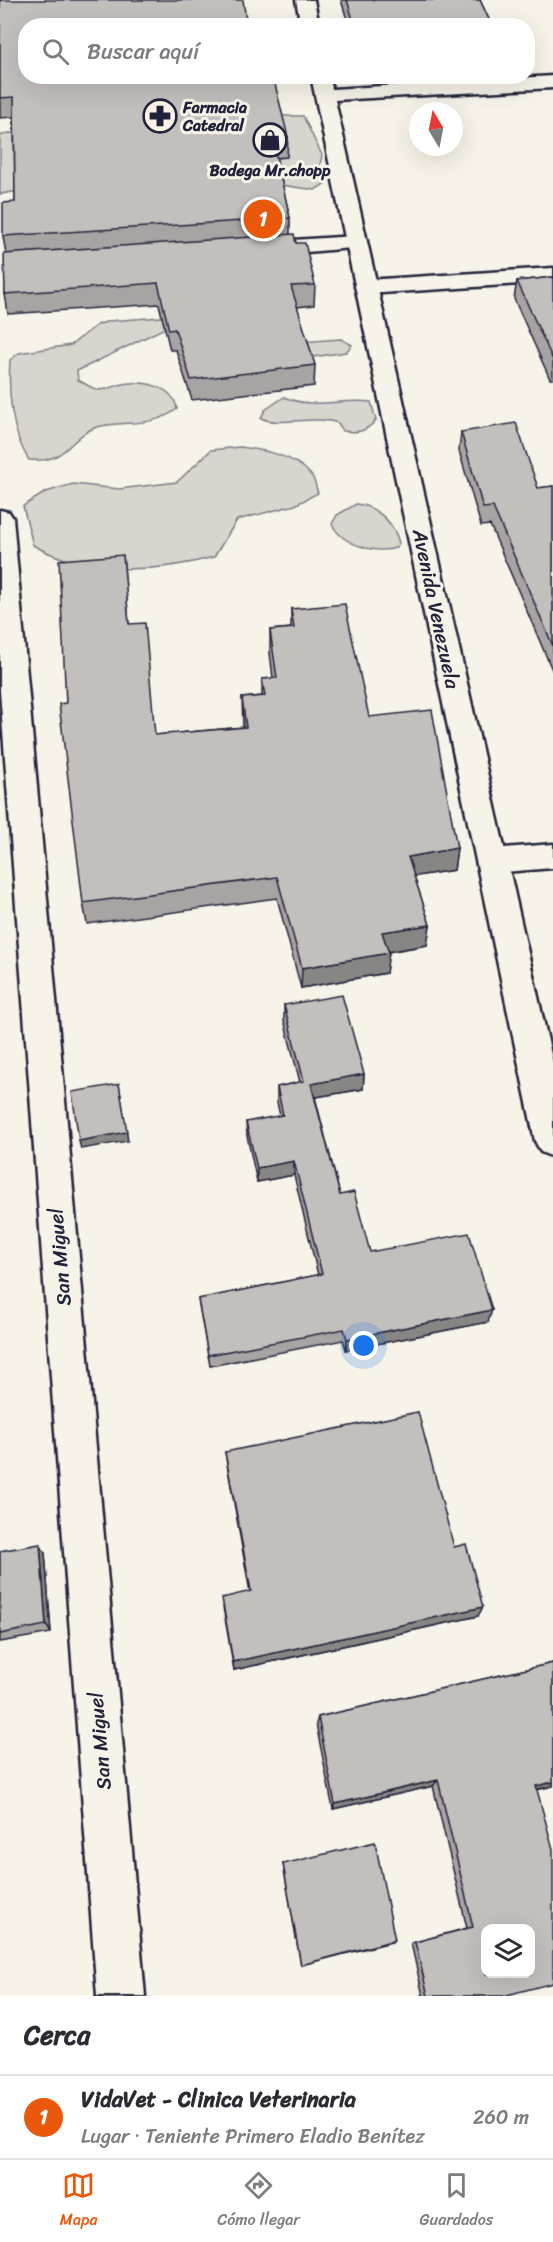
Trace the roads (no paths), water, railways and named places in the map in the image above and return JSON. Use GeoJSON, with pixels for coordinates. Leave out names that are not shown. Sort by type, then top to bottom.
{"type":"FeatureCollection","features":[{"type":"Feature","properties":{"kind":"street"},"geometry":{"type":"LineString","coordinates":[[305,0],[308,18]]}},
{"type":"Feature","properties":{"kind":"street"},"geometry":{"type":"LineString","coordinates":[[535,82],[553,82]]}},
{"type":"Feature","properties":{"kind":"street"},"geometry":{"type":"LineString","coordinates":[[322,86],[438,84]]}},
{"type":"Feature","properties":{"kind":"street","name":"Avenida Venezuela"},"geometry":{"type":"LineString","coordinates":[[322,86],[553,1141]]}},
{"type":"Feature","properties":{"kind":"street"},"geometry":{"type":"LineString","coordinates":[[237,250],[355,242]]}},
{"type":"Feature","properties":{"kind":"street"},"geometry":{"type":"LineString","coordinates":[[366,287],[553,275]]}},
{"type":"Feature","properties":{"kind":"street","name":"San Miguel"},"geometry":{"type":"LineString","coordinates":[[0,518],[10,762],[121,1996]]}},
{"type":"Feature","properties":{"kind":"street"},"geometry":{"type":"LineString","coordinates":[[492,861],[553,856]]}},
{"type":"Feature","properties":{"kind":"place","name":"Farmacia Catedral"},"geometry":{"type":"Point","coordinates":[160,116]}},
{"type":"Feature","properties":{"kind":"place","name":"Bodega Mr.chopp"},"geometry":{"type":"Point","coordinates":[270,140]}},
{"type":"Feature","properties":{"kind":"place","name":"VidaVet - Clinica Veterinaria"},"geometry":{"type":"Point","coordinates":[263,219]}}]}
